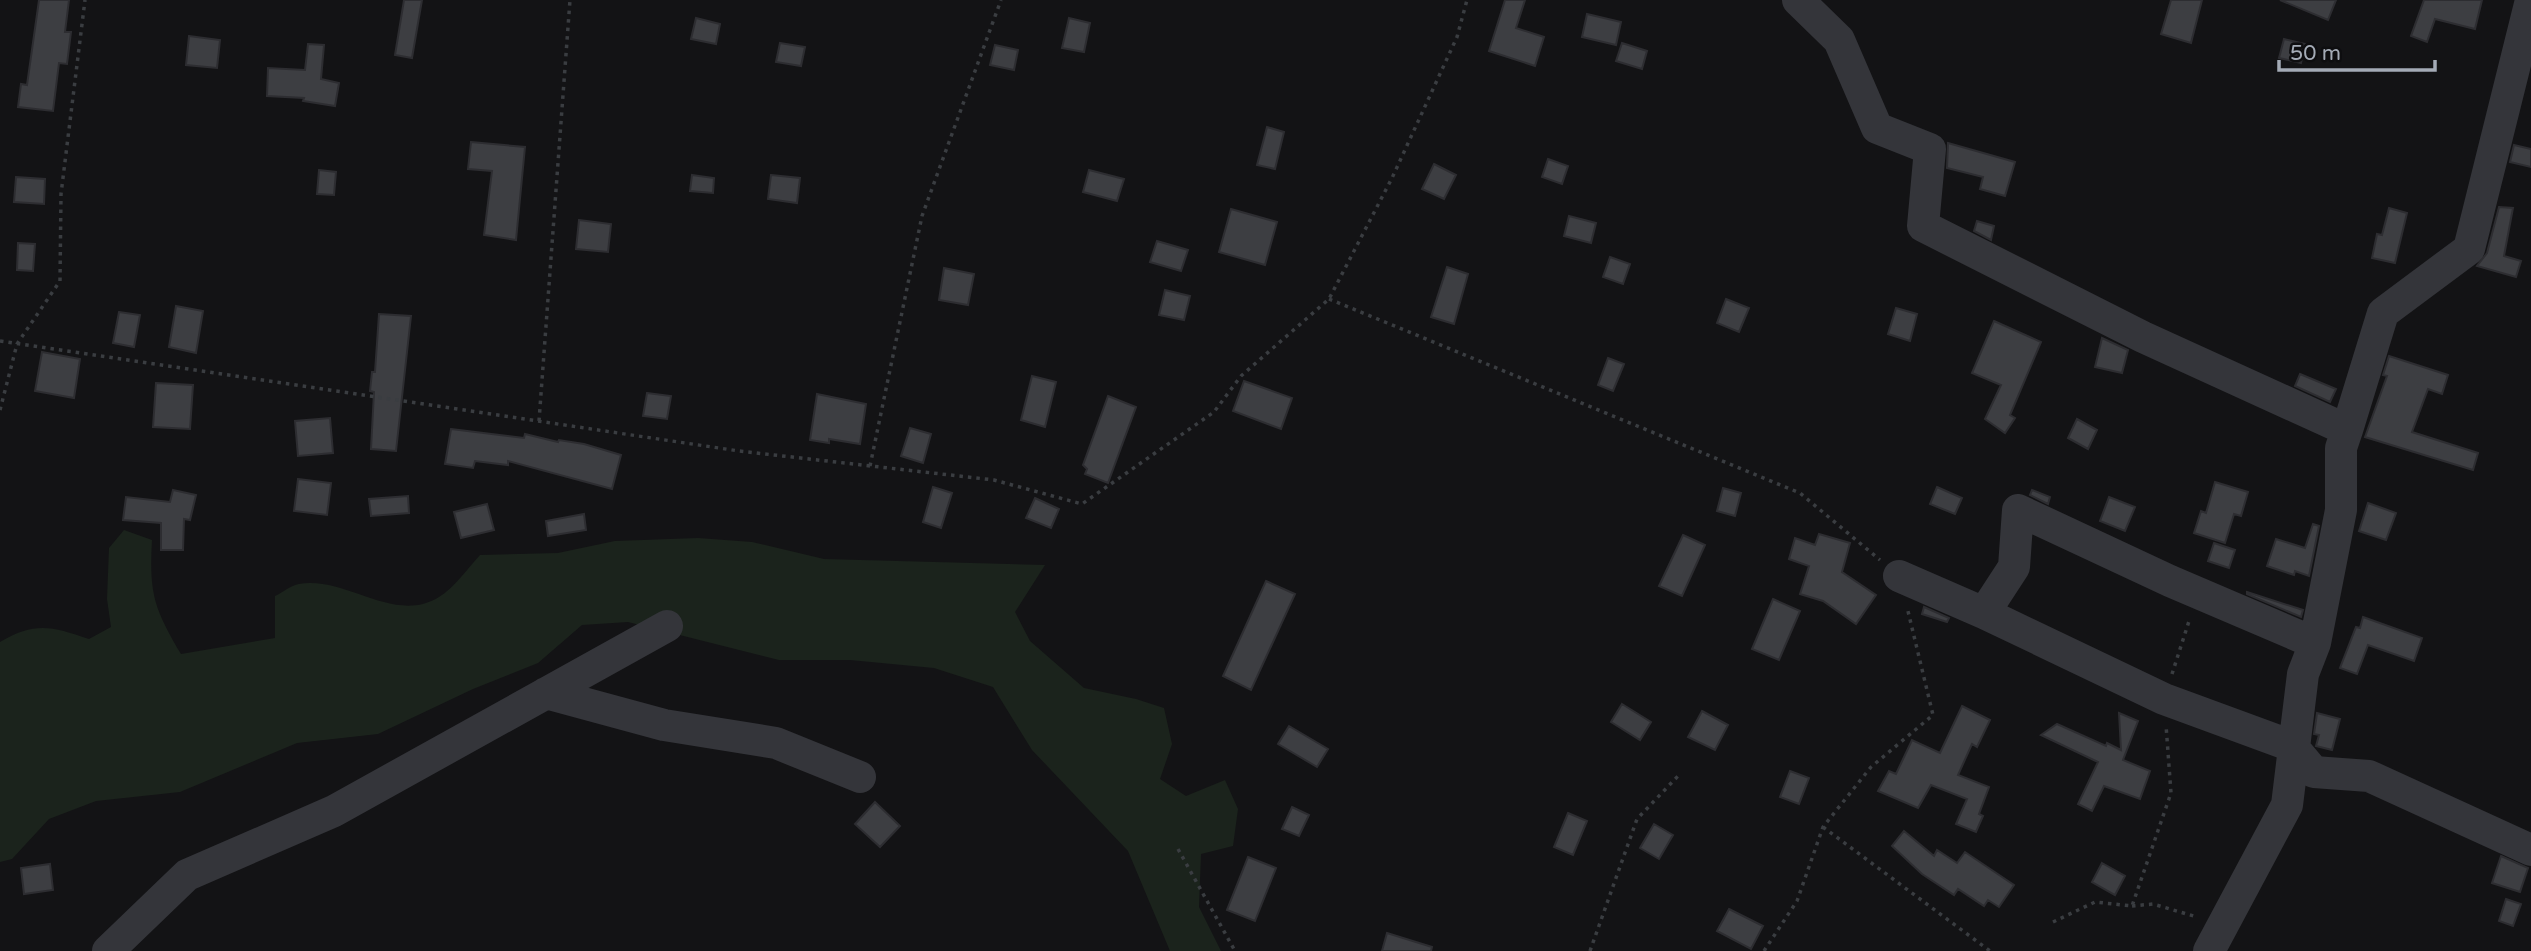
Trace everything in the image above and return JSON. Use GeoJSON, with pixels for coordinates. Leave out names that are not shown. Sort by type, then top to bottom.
{"type":"FeatureCollection","features":[{"type":"Feature","properties":{"kind":"street"},"geometry":{"type":"LineString","coordinates":[[1798,0],[1839,40],[1877,128],[1930,149],[1923,226],[2143,337],[2347,430]]}},
{"type":"Feature","properties":{"kind":"street"},"geometry":{"type":"LineString","coordinates":[[2215,939],[2287,804],[2292,746],[2303,674],[2315,643],[2341,510],[2341,448],[2383,313],[2469,250],[2531,0]]}},
{"type":"Feature","properties":{"kind":"street"},"geometry":{"type":"LineString","coordinates":[[1984,613],[2014,567],[2018,510],[2315,643]]}},
{"type":"Feature","properties":{"kind":"street"},"geometry":{"type":"LineString","coordinates":[[1899,576],[1984,613],[2164,699],[2292,746],[2314,772],[2369,776],[2531,850]]}},
{"type":"Feature","properties":{"kind":"street"},"geometry":{"type":"LineString","coordinates":[[108,951],[187,875],[334,811],[667,626]]}},
{"type":"Feature","properties":{"kind":"street"},"geometry":{"type":"LineString","coordinates":[[546,693],[664,725],[776,743],[860,777]]}},
{"type":"Feature","properties":{"kind":"path"},"geometry":{"type":"LineString","coordinates":[[0,410],[17,344],[60,281],[61,194],[85,0]]}},
{"type":"Feature","properties":{"kind":"path"},"geometry":{"type":"LineString","coordinates":[[539,421],[570,0]]}},
{"type":"Feature","properties":{"kind":"path"},"geometry":{"type":"LineString","coordinates":[[870,466],[922,216],[1001,0]]}},
{"type":"Feature","properties":{"kind":"path"},"geometry":{"type":"LineString","coordinates":[[0,341],[739,451],[994,480],[1082,504],[1214,412],[1241,376],[1329,299],[1392,178],[1457,37],[1466,0]]}},
{"type":"Feature","properties":{"kind":"path"},"geometry":{"type":"LineString","coordinates":[[1329,299],[1800,493],[1899,576],[1933,715],[1871,768],[1823,827],[1797,901],[1764,951]]}},
{"type":"Feature","properties":{"kind":"path"},"geometry":{"type":"LineString","coordinates":[[2132,906],[2171,793],[2164,699],[2199,592]]}},
{"type":"Feature","properties":{"kind":"path"},"geometry":{"type":"LineString","coordinates":[[1590,951],[1637,819],[1678,776]]}},
{"type":"Feature","properties":{"kind":"path"},"geometry":{"type":"LineString","coordinates":[[1823,827],[1990,951]]}},
{"type":"Feature","properties":{"kind":"path"},"geometry":{"type":"LineString","coordinates":[[1178,849],[1235,951]]}},
{"type":"Feature","properties":{"kind":"path"},"geometry":{"type":"LineString","coordinates":[[2053,922],[2095,902],[2132,906],[2153,904],[2176,909],[2215,939]]}},
{"type":"Feature","properties":{"kind":"shaded area"},"geometry":{"type":"Polygon","coordinates":[[[124,530],[152,540],[151,574],[155,600],[181,654],[275,638],[275,596],[296,585],[317,583],[388,603],[405,606],[422,604],[445,593],[480,555],[558,553],[615,541],[698,538],[752,542],[824,559],[1045,565],[1015,612],[1030,641],[1084,688],[1164,708],[1172,744],[1160,779],[1186,796],[1225,780],[1238,809],[1233,846],[1201,854],[1199,907],[1221,951],[1170,951],[1128,851],[1032,750],[993,687],[934,668],[850,660],[779,660],[628,622],[582,625],[538,663],[473,689],[378,734],[297,743],[180,792],[96,801],[49,819],[12,859],[0,862],[0,642],[24,631],[44,628],[89,639],[111,627],[107,599],[109,548],[124,530]]]}},
{"type":"Feature","properties":{"kind":"building"},"geometry":{"type":"Polygon","coordinates":[[[39,0],[69,0],[65,32],[71,32],[67,64],[59,63],[53,111],[18,107],[21,84],[27,85],[39,0]]]}},
{"type":"Feature","properties":{"kind":"building"},"geometry":{"type":"Polygon","coordinates":[[[404,0],[422,0],[412,58],[395,55],[404,0]]]}},
{"type":"Feature","properties":{"kind":"building"},"geometry":{"type":"Polygon","coordinates":[[[1505,0],[1525,0],[1516,28],[1544,37],[1535,66],[1489,51],[1505,0]]]}},
{"type":"Feature","properties":{"kind":"building"},"geometry":{"type":"Polygon","coordinates":[[[2171,0],[2202,0],[2191,43],[2161,34],[2171,0]]]}},
{"type":"Feature","properties":{"kind":"building"},"geometry":{"type":"Polygon","coordinates":[[[2280,0],[2336,0],[2328,20],[2280,0]]]}},
{"type":"Feature","properties":{"kind":"building"},"geometry":{"type":"Polygon","coordinates":[[[2424,0],[2482,0],[2475,29],[2435,19],[2427,42],[2411,36],[2424,0]]]}},
{"type":"Feature","properties":{"kind":"building"},"geometry":{"type":"Polygon","coordinates":[[[1587,14],[1621,22],[1616,45],[1582,37],[1587,14]]]}},
{"type":"Feature","properties":{"kind":"building"},"geometry":{"type":"Polygon","coordinates":[[[696,18],[720,24],[716,44],[691,39],[696,18]]]}},
{"type":"Feature","properties":{"kind":"building"},"geometry":{"type":"Polygon","coordinates":[[[1069,18],[1090,23],[1084,52],[1062,48],[1069,18]]]}},
{"type":"Feature","properties":{"kind":"building"},"geometry":{"type":"Polygon","coordinates":[[[189,36],[220,40],[217,68],[186,65],[189,36]]]}},
{"type":"Feature","properties":{"kind":"building"},"geometry":{"type":"Polygon","coordinates":[[[2284,39],[2305,44],[2301,63],[2279,58],[2284,39]]]}},
{"type":"Feature","properties":{"kind":"building"},"geometry":{"type":"Polygon","coordinates":[[[780,43],[805,47],[801,66],[776,62],[780,43]]]}},
{"type":"Feature","properties":{"kind":"building"},"geometry":{"type":"Polygon","coordinates":[[[1622,43],[1647,51],[1642,69],[1616,61],[1622,43]]]}},
{"type":"Feature","properties":{"kind":"building"},"geometry":{"type":"Polygon","coordinates":[[[308,44],[324,45],[321,79],[339,83],[335,106],[303,101],[304,98],[267,96],[268,68],[305,70],[308,44]]]}},
{"type":"Feature","properties":{"kind":"building"},"geometry":{"type":"Polygon","coordinates":[[[995,45],[1018,50],[1014,70],[990,65],[995,45]]]}},
{"type":"Feature","properties":{"kind":"building"},"geometry":{"type":"Polygon","coordinates":[[[1267,127],[1284,132],[1275,169],[1257,165],[1267,127]]]}},
{"type":"Feature","properties":{"kind":"building"},"geometry":{"type":"Polygon","coordinates":[[[471,142],[525,147],[516,240],[484,235],[492,171],[468,169],[471,142]]]}},
{"type":"Feature","properties":{"kind":"building"},"geometry":{"type":"Polygon","coordinates":[[[1948,143],[2015,162],[2005,196],[1980,189],[1983,177],[1947,168],[1948,143]]]}},
{"type":"Feature","properties":{"kind":"building"},"geometry":{"type":"Polygon","coordinates":[[[2514,145],[2531,149],[2531,167],[2510,162],[2514,145]]]}},
{"type":"Feature","properties":{"kind":"building"},"geometry":{"type":"Polygon","coordinates":[[[1548,159],[1568,166],[1562,184],[1542,177],[1548,159]]]}},
{"type":"Feature","properties":{"kind":"building"},"geometry":{"type":"Polygon","coordinates":[[[1434,164],[1456,175],[1444,199],[1422,189],[1434,164]]]}},
{"type":"Feature","properties":{"kind":"building"},"geometry":{"type":"Polygon","coordinates":[[[319,170],[336,172],[334,195],[317,194],[319,170]]]}},
{"type":"Feature","properties":{"kind":"building"},"geometry":{"type":"Polygon","coordinates":[[[1089,170],[1124,179],[1117,201],[1083,192],[1089,170]]]}},
{"type":"Feature","properties":{"kind":"building"},"geometry":{"type":"Polygon","coordinates":[[[692,175],[714,178],[713,193],[690,191],[692,175]]]}},
{"type":"Feature","properties":{"kind":"building"},"geometry":{"type":"Polygon","coordinates":[[[771,175],[800,178],[797,203],[768,199],[771,175]]]}},
{"type":"Feature","properties":{"kind":"building"},"geometry":{"type":"Polygon","coordinates":[[[16,177],[45,179],[44,204],[14,202],[16,177]]]}},
{"type":"Feature","properties":{"kind":"building"},"geometry":{"type":"Polygon","coordinates":[[[2499,207],[2513,208],[2504,256],[2521,261],[2516,277],[2477,266],[2487,253],[2499,207]]]}},
{"type":"Feature","properties":{"kind":"building"},"geometry":{"type":"Polygon","coordinates":[[[2389,208],[2407,213],[2395,263],[2372,258],[2377,234],[2382,235],[2389,208]]]}},
{"type":"Feature","properties":{"kind":"building"},"geometry":{"type":"Polygon","coordinates":[[[1231,209],[1277,222],[1265,265],[1219,252],[1231,209]]]}},
{"type":"Feature","properties":{"kind":"building"},"geometry":{"type":"Polygon","coordinates":[[[1569,216],[1596,223],[1591,243],[1564,236],[1569,216]]]}},
{"type":"Feature","properties":{"kind":"building"},"geometry":{"type":"Polygon","coordinates":[[[579,220],[611,224],[608,252],[576,249],[579,220]]]}},
{"type":"Feature","properties":{"kind":"building"},"geometry":{"type":"Polygon","coordinates":[[[1977,221],[1994,226],[1991,240],[1974,231],[1977,221]]]}},
{"type":"Feature","properties":{"kind":"building"},"geometry":{"type":"Polygon","coordinates":[[[1157,241],[1188,250],[1181,271],[1150,262],[1157,241]]]}},
{"type":"Feature","properties":{"kind":"building"},"geometry":{"type":"Polygon","coordinates":[[[18,243],[35,244],[33,271],[17,270],[18,243]]]}},
{"type":"Feature","properties":{"kind":"building"},"geometry":{"type":"Polygon","coordinates":[[[1610,257],[1630,264],[1623,284],[1603,277],[1610,257]]]}},
{"type":"Feature","properties":{"kind":"building"},"geometry":{"type":"Polygon","coordinates":[[[1447,267],[1468,274],[1454,324],[1431,317],[1447,267]]]}},
{"type":"Feature","properties":{"kind":"building"},"geometry":{"type":"Polygon","coordinates":[[[944,268],[974,274],[968,305],[939,300],[944,268]]]}},
{"type":"Feature","properties":{"kind":"building"},"geometry":{"type":"Polygon","coordinates":[[[1165,290],[1190,296],[1184,320],[1159,315],[1165,290]]]}},
{"type":"Feature","properties":{"kind":"building"},"geometry":{"type":"Polygon","coordinates":[[[1726,299],[1749,308],[1739,332],[1717,323],[1726,299]]]}},
{"type":"Feature","properties":{"kind":"building"},"geometry":{"type":"Polygon","coordinates":[[[176,306],[203,311],[196,353],[169,347],[176,306]]]}},
{"type":"Feature","properties":{"kind":"building"},"geometry":{"type":"Polygon","coordinates":[[[1896,308],[1917,314],[1910,341],[1888,334],[1896,308]]]}},
{"type":"Feature","properties":{"kind":"building"},"geometry":{"type":"Polygon","coordinates":[[[119,312],[140,315],[134,347],[113,343],[119,312]]]}},
{"type":"Feature","properties":{"kind":"building"},"geometry":{"type":"Polygon","coordinates":[[[379,314],[411,316],[396,451],[371,449],[374,392],[370,391],[372,372],[375,372],[379,314]]]}},
{"type":"Feature","properties":{"kind":"building"},"geometry":{"type":"Polygon","coordinates":[[[1994,321],[2041,342],[2010,415],[2015,418],[2005,433],[1985,419],[2001,385],[1972,373],[1994,321]]]}},
{"type":"Feature","properties":{"kind":"building"},"geometry":{"type":"Polygon","coordinates":[[[2102,338],[2128,350],[2122,373],[2095,367],[2102,338]]]}},
{"type":"Feature","properties":{"kind":"building"},"geometry":{"type":"Polygon","coordinates":[[[42,352],[80,359],[74,398],[35,391],[42,352]]]}},
{"type":"Feature","properties":{"kind":"building"},"geometry":{"type":"Polygon","coordinates":[[[2389,356],[2448,375],[2442,394],[2428,389],[2412,432],[2478,453],[2473,470],[2365,437],[2387,376],[2383,375],[2389,356]]]}},
{"type":"Feature","properties":{"kind":"building"},"geometry":{"type":"Polygon","coordinates":[[[1608,358],[1624,364],[1613,391],[1598,385],[1608,358]]]}},
{"type":"Feature","properties":{"kind":"building"},"geometry":{"type":"Polygon","coordinates":[[[2300,374],[2336,389],[2330,402],[2295,386],[2300,374]]]}},
{"type":"Feature","properties":{"kind":"building"},"geometry":{"type":"Polygon","coordinates":[[[1032,376],[1056,382],[1045,427],[1021,420],[1032,376]]]}},
{"type":"Feature","properties":{"kind":"building"},"geometry":{"type":"Polygon","coordinates":[[[1244,381],[1292,398],[1281,429],[1233,411],[1244,381]]]}},
{"type":"Feature","properties":{"kind":"building"},"geometry":{"type":"Polygon","coordinates":[[[156,383],[193,385],[190,429],[153,427],[156,383]]]}},
{"type":"Feature","properties":{"kind":"building"},"geometry":{"type":"Polygon","coordinates":[[[647,393],[671,396],[667,419],[643,416],[647,393]]]}},
{"type":"Feature","properties":{"kind":"building"},"geometry":{"type":"Polygon","coordinates":[[[817,394],[866,404],[860,444],[829,439],[829,443],[810,440],[817,394]]]}},
{"type":"Feature","properties":{"kind":"building"},"geometry":{"type":"Polygon","coordinates":[[[1108,396],[1136,407],[1108,483],[1085,474],[1087,469],[1083,465],[1108,396]]]}},
{"type":"Feature","properties":{"kind":"building"},"geometry":{"type":"Polygon","coordinates":[[[330,418],[333,453],[298,456],[295,421],[330,418]]]}},
{"type":"Feature","properties":{"kind":"building"},"geometry":{"type":"Polygon","coordinates":[[[2077,419],[2097,430],[2088,449],[2068,438],[2077,419]]]}},
{"type":"Feature","properties":{"kind":"building"},"geometry":{"type":"Polygon","coordinates":[[[910,428],[931,434],[923,463],[901,456],[910,428]]]}},
{"type":"Feature","properties":{"kind":"building"},"geometry":{"type":"Polygon","coordinates":[[[451,429],[524,438],[525,434],[558,442],[584,444],[621,455],[612,489],[508,461],[508,465],[475,461],[473,468],[445,464],[451,429]]]}},
{"type":"Feature","properties":{"kind":"building"},"geometry":{"type":"Polygon","coordinates":[[[298,479],[331,483],[327,515],[294,511],[298,479]]]}},
{"type":"Feature","properties":{"kind":"building"},"geometry":{"type":"Polygon","coordinates":[[[2215,482],[2248,492],[2241,516],[2234,514],[2225,543],[2194,533],[2201,511],[2206,513],[2215,482]]]}},
{"type":"Feature","properties":{"kind":"building"},"geometry":{"type":"Polygon","coordinates":[[[933,487],[952,493],[941,528],[923,522],[933,487]]]}},
{"type":"Feature","properties":{"kind":"building"},"geometry":{"type":"Polygon","coordinates":[[[1937,487],[1962,498],[1955,514],[1930,504],[1937,487]]]}},
{"type":"Feature","properties":{"kind":"building"},"geometry":{"type":"Polygon","coordinates":[[[1723,488],[1741,493],[1735,516],[1717,511],[1723,488]]]}},
{"type":"Feature","properties":{"kind":"building"},"geometry":{"type":"Polygon","coordinates":[[[173,490],[196,495],[190,520],[184,519],[183,550],[161,550],[161,523],[123,520],[126,497],[170,502],[173,490]]]}},
{"type":"Feature","properties":{"kind":"building"},"geometry":{"type":"Polygon","coordinates":[[[2032,490],[2050,497],[2048,504],[2030,495],[2032,490]]]}},
{"type":"Feature","properties":{"kind":"building"},"geometry":{"type":"Polygon","coordinates":[[[408,496],[409,513],[371,516],[369,499],[408,496]]]}},
{"type":"Feature","properties":{"kind":"building"},"geometry":{"type":"Polygon","coordinates":[[[2109,497],[2135,507],[2125,531],[2100,521],[2109,497]]]}},
{"type":"Feature","properties":{"kind":"building"},"geometry":{"type":"Polygon","coordinates":[[[1035,498],[1059,509],[1051,528],[1026,518],[1035,498]]]}},
{"type":"Feature","properties":{"kind":"building"},"geometry":{"type":"Polygon","coordinates":[[[2368,503],[2396,513],[2386,540],[2359,531],[2368,503]]]}},
{"type":"Feature","properties":{"kind":"building"},"geometry":{"type":"Polygon","coordinates":[[[487,504],[494,530],[461,538],[454,512],[487,504]]]}},
{"type":"Feature","properties":{"kind":"building"},"geometry":{"type":"Polygon","coordinates":[[[584,514],[586,530],[548,536],[546,521],[584,514]]]}},
{"type":"Feature","properties":{"kind":"building"},"geometry":{"type":"Polygon","coordinates":[[[2313,524],[2319,526],[2309,576],[2295,571],[2294,575],[2267,566],[2276,539],[2305,548],[2313,524]]]}},
{"type":"Feature","properties":{"kind":"building"},"geometry":{"type":"Polygon","coordinates":[[[1819,534],[1850,543],[1842,572],[1876,595],[1856,624],[1823,601],[1800,594],[1809,566],[1789,559],[1795,538],[1815,545],[1819,534]]]}},
{"type":"Feature","properties":{"kind":"building"},"geometry":{"type":"Polygon","coordinates":[[[1683,535],[1705,545],[1682,596],[1659,586],[1683,535]]]}},
{"type":"Feature","properties":{"kind":"building"},"geometry":{"type":"Polygon","coordinates":[[[2214,543],[2235,550],[2229,568],[2208,561],[2214,543]]]}},
{"type":"Feature","properties":{"kind":"building"},"geometry":{"type":"Polygon","coordinates":[[[1266,581],[1295,594],[1251,690],[1223,676],[1266,581]]]}},
{"type":"Feature","properties":{"kind":"building"},"geometry":{"type":"Polygon","coordinates":[[[2247,594],[2303,610],[2301,617],[2247,594]]]}},
{"type":"Feature","properties":{"kind":"building"},"geometry":{"type":"Polygon","coordinates":[[[1773,599],[1800,611],[1779,660],[1752,649],[1773,599]]]}},
{"type":"Feature","properties":{"kind":"building"},"geometry":{"type":"Polygon","coordinates":[[[1924,607],[1949,618],[1947,622],[1922,614],[1924,607]]]}},
{"type":"Feature","properties":{"kind":"building"},"geometry":{"type":"Polygon","coordinates":[[[2363,617],[2422,638],[2414,661],[2368,645],[2357,674],[2340,668],[2356,627],[2360,628],[2363,617]]]}},
{"type":"Feature","properties":{"kind":"building"},"geometry":{"type":"Polygon","coordinates":[[[1622,704],[1651,722],[1640,740],[1611,722],[1622,704]]]}},
{"type":"Feature","properties":{"kind":"building"},"geometry":{"type":"Polygon","coordinates":[[[1962,706],[1990,720],[1977,747],[1972,744],[1958,775],[1989,787],[1979,814],[1983,816],[1976,832],[1956,824],[1967,799],[1931,785],[1918,808],[1878,791],[1889,771],[1896,774],[1912,740],[1940,753],[1962,706]]]}},
{"type":"Feature","properties":{"kind":"building"},"geometry":{"type":"Polygon","coordinates":[[[1702,711],[1728,725],[1715,750],[1688,737],[1702,711]]]}},
{"type":"Feature","properties":{"kind":"building"},"geometry":{"type":"Polygon","coordinates":[[[2119,713],[2138,721],[2123,760],[2150,771],[2140,799],[2104,786],[2092,811],[2078,804],[2098,762],[2041,735],[2057,724],[2121,750],[2119,713]]]}},
{"type":"Feature","properties":{"kind":"building"},"geometry":{"type":"Polygon","coordinates":[[[2317,713],[2340,719],[2332,750],[2316,746],[2319,735],[2314,734],[2317,713]]]}},
{"type":"Feature","properties":{"kind":"building"},"geometry":{"type":"Polygon","coordinates":[[[1289,726],[1328,749],[1317,767],[1278,744],[1289,726]]]}},
{"type":"Feature","properties":{"kind":"building"},"geometry":{"type":"Polygon","coordinates":[[[1790,771],[1809,778],[1799,804],[1780,797],[1790,771]]]}},
{"type":"Feature","properties":{"kind":"building"},"geometry":{"type":"Polygon","coordinates":[[[875,802],[900,826],[880,847],[855,824],[875,802]]]}},
{"type":"Feature","properties":{"kind":"building"},"geometry":{"type":"Polygon","coordinates":[[[1292,807],[1309,815],[1299,836],[1282,829],[1292,807]]]}},
{"type":"Feature","properties":{"kind":"building"},"geometry":{"type":"Polygon","coordinates":[[[1568,813],[1587,821],[1573,855],[1554,847],[1568,813]]]}},
{"type":"Feature","properties":{"kind":"building"},"geometry":{"type":"Polygon","coordinates":[[[1654,824],[1673,835],[1659,859],[1640,848],[1654,824]]]}},
{"type":"Feature","properties":{"kind":"building"},"geometry":{"type":"Polygon","coordinates":[[[1904,831],[1934,856],[1937,850],[1957,863],[1965,852],[2014,885],[1999,907],[1988,900],[1984,906],[1958,889],[1954,895],[1922,874],[1892,846],[1904,831]]]}},
{"type":"Feature","properties":{"kind":"building"},"geometry":{"type":"Polygon","coordinates":[[[2501,856],[2528,868],[2520,892],[2492,883],[2501,856]]]}},
{"type":"Feature","properties":{"kind":"building"},"geometry":{"type":"Polygon","coordinates":[[[1248,857],[1276,868],[1255,921],[1227,910],[1248,857]]]}},
{"type":"Feature","properties":{"kind":"building"},"geometry":{"type":"Polygon","coordinates":[[[2102,863],[2125,876],[2115,895],[2092,882],[2102,863]]]}},
{"type":"Feature","properties":{"kind":"building"},"geometry":{"type":"Polygon","coordinates":[[[50,864],[53,890],[24,894],[21,868],[50,864]]]}},
{"type":"Feature","properties":{"kind":"building"},"geometry":{"type":"Polygon","coordinates":[[[2506,899],[2521,904],[2513,926],[2499,921],[2506,899]]]}},
{"type":"Feature","properties":{"kind":"building"},"geometry":{"type":"Polygon","coordinates":[[[1729,909],[1763,926],[1751,949],[1717,931],[1729,909]]]}},
{"type":"Feature","properties":{"kind":"building"},"geometry":{"type":"Polygon","coordinates":[[[1387,933],[1432,947],[1431,951],[1382,951],[1387,933]]]}}]}
